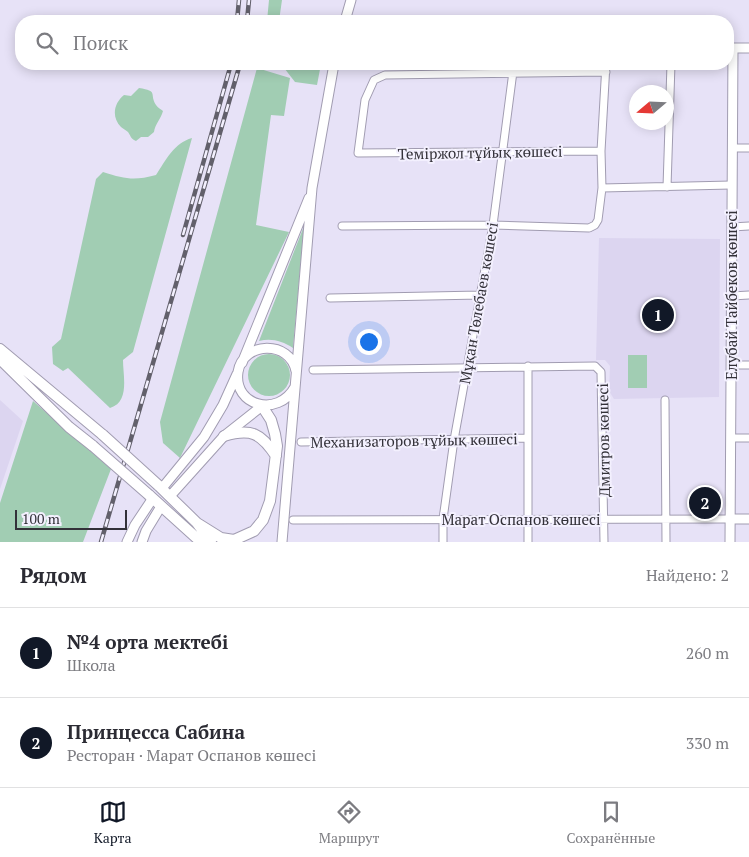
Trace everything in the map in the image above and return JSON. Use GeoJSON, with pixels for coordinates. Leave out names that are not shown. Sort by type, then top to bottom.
{"type":"FeatureCollection","features":[{"type":"Feature","properties":{"kind":"main road"},"geometry":{"type":"LineString","coordinates":[[347,15],[352,0]]}},
{"type":"Feature","properties":{"kind":"main road"},"geometry":{"type":"LineString","coordinates":[[734,48],[749,48]]}},
{"type":"Feature","properties":{"kind":"main road"},"geometry":{"type":"LineString","coordinates":[[282,542],[312,188],[333,70]]}},
{"type":"Feature","properties":{"kind":"main road","name":"Елубай Тайбеков көшесі"},"geometry":{"type":"LineString","coordinates":[[730,70],[732,365],[730,542]]}},
{"type":"Feature","properties":{"kind":"main road"},"geometry":{"type":"LineString","coordinates":[[160,486],[204,437],[223,405],[242,363],[312,188]]}},
{"type":"Feature","properties":{"kind":"main road"},"geometry":{"type":"LineString","coordinates":[[171,495],[224,436],[262,406],[277,404],[285,400],[292,393],[296,380],[295,367],[291,359],[284,352],[276,348],[266,347],[257,349],[248,355],[242,363]]}},
{"type":"Feature","properties":{"kind":"main road"},"geometry":{"type":"LineString","coordinates":[[0,349],[103,435],[160,486],[197,523],[211,542]]}},
{"type":"Feature","properties":{"kind":"main road"},"geometry":{"type":"LineString","coordinates":[[0,359],[70,427],[201,542]]}},
{"type":"Feature","properties":{"kind":"main road"},"geometry":{"type":"LineString","coordinates":[[197,523],[226,540],[240,538],[254,531],[264,520],[270,501],[276,456],[275,434],[271,420],[262,406],[249,400],[242,392],[238,372]]}},
{"type":"Feature","properties":{"kind":"main road"},"geometry":{"type":"LineString","coordinates":[[224,436],[239,431],[252,433],[262,438],[276,456]]}},
{"type":"Feature","properties":{"kind":"main road"},"geometry":{"type":"LineString","coordinates":[[127,542],[150,498]]}},
{"type":"Feature","properties":{"kind":"main road"},"geometry":{"type":"LineString","coordinates":[[142,542],[146,531],[160,508]]}},
{"type":"Feature","properties":{"kind":"main road","name":"Марат Оспанов көшесі"},"geometry":{"type":"LineString","coordinates":[[730,519],[749,519]]}},
{"type":"Feature","properties":{"kind":"street","name":"Мұқан Төлебаев көшесі"},"geometry":{"type":"LineString","coordinates":[[443,542],[443,519],[454,440],[493,225],[513,70]]}},
{"type":"Feature","properties":{"kind":"street"},"geometry":{"type":"LineString","coordinates":[[513,73],[569,70]]}},
{"type":"Feature","properties":{"kind":"street"},"geometry":{"type":"LineString","coordinates":[[342,226],[493,225],[589,228],[595,225],[598,220],[602,188],[601,150],[606,70]]}},
{"type":"Feature","properties":{"kind":"street"},"geometry":{"type":"LineString","coordinates":[[667,187],[671,70]]}},
{"type":"Feature","properties":{"kind":"street","name":"Теміржол тұйық көшесі"},"geometry":{"type":"LineString","coordinates":[[513,73],[385,74],[374,80],[365,100],[358,153],[601,150]]}},
{"type":"Feature","properties":{"kind":"street"},"geometry":{"type":"LineString","coordinates":[[732,148],[749,148]]}},
{"type":"Feature","properties":{"kind":"street"},"geometry":{"type":"LineString","coordinates":[[602,188],[731,185]]}},
{"type":"Feature","properties":{"kind":"street"},"geometry":{"type":"LineString","coordinates":[[732,227],[749,226]]}},
{"type":"Feature","properties":{"kind":"street"},"geometry":{"type":"LineString","coordinates":[[330,298],[480,295]]}},
{"type":"Feature","properties":{"kind":"street"},"geometry":{"type":"LineString","coordinates":[[732,296],[749,295]]}},
{"type":"Feature","properties":{"kind":"street"},"geometry":{"type":"LineString","coordinates":[[732,365],[749,365]]}},
{"type":"Feature","properties":{"kind":"street"},"geometry":{"type":"LineString","coordinates":[[313,370],[528,366],[528,542]]}},
{"type":"Feature","properties":{"kind":"street","name":"Дмитров көшесі"},"geometry":{"type":"LineString","coordinates":[[528,366],[595,366],[601,372],[604,542]]}},
{"type":"Feature","properties":{"kind":"street"},"geometry":{"type":"LineString","coordinates":[[665,400],[666,542]]}},
{"type":"Feature","properties":{"kind":"street","name":"Механизаторов тұйық көшесі"},"geometry":{"type":"LineString","coordinates":[[301,442],[527,438]]}},
{"type":"Feature","properties":{"kind":"street"},"geometry":{"type":"LineString","coordinates":[[730,438],[749,438]]}},
{"type":"Feature","properties":{"kind":"street","name":"Марат Оспанов көшесі"},"geometry":{"type":"LineString","coordinates":[[293,520],[730,519]]}},
{"type":"Feature","properties":{"kind":"shaded area"},"geometry":{"type":"Polygon","coordinates":[[[599,238],[720,239],[719,397],[614,399],[609,391],[610,366],[605,360],[596,360],[599,238]]]}},
{"type":"Feature","properties":{"kind":"shaded area"},"geometry":{"type":"Polygon","coordinates":[[[0,400],[23,421],[0,489],[0,400]]]}},
{"type":"Feature","properties":{"kind":"green space"},"geometry":{"type":"Polygon","coordinates":[[[269,0],[282,0],[280,15],[268,15],[269,0]]]}},
{"type":"Feature","properties":{"kind":"green space"},"geometry":{"type":"Polygon","coordinates":[[[256,70],[264,70],[290,78],[284,116],[271,115],[256,225],[289,232],[180,458],[163,443],[160,422],[256,70]]]}},
{"type":"Feature","properties":{"kind":"green space"},"geometry":{"type":"Polygon","coordinates":[[[286,70],[320,70],[317,85],[295,82],[286,70]]]}},
{"type":"Feature","properties":{"kind":"green space"},"geometry":{"type":"Polygon","coordinates":[[[139,88],[149,90],[156,105],[163,111],[154,132],[148,137],[141,137],[136,141],[118,123],[115,110],[118,102],[124,95],[131,96],[139,88]]]}},
{"type":"Feature","properties":{"kind":"green space"},"geometry":{"type":"Polygon","coordinates":[[[192,138],[133,352],[123,360],[123,394],[116,405],[110,408],[68,368],[63,371],[53,364],[52,347],[61,339],[96,179],[103,172],[130,178],[156,175],[175,148],[192,138]]]}},
{"type":"Feature","properties":{"kind":"green space"},"geometry":{"type":"Polygon","coordinates":[[[304,226],[293,348],[277,341],[259,341],[304,226]]]}},
{"type":"Feature","properties":{"kind":"green space"},"geometry":{"type":"Polygon","coordinates":[[[269,354],[284,360],[290,375],[284,390],[269,396],[254,390],[248,375],[254,360],[269,354]]]}},
{"type":"Feature","properties":{"kind":"green space"},"geometry":{"type":"Polygon","coordinates":[[[628,355],[647,355],[647,388],[628,388],[628,355]]]}},
{"type":"Feature","properties":{"kind":"green space"},"geometry":{"type":"Polygon","coordinates":[[[33,401],[111,469],[83,542],[0,542],[0,503],[33,401]]]}},
{"type":"Feature","properties":{"kind":"railway"},"geometry":{"type":"LineString","coordinates":[[238,15],[239,0]]}},
{"type":"Feature","properties":{"kind":"railway"},"geometry":{"type":"LineString","coordinates":[[248,15],[249,0]]}},
{"type":"Feature","properties":{"kind":"railway"},"geometry":{"type":"LineString","coordinates":[[183,235],[229,70]]}},
{"type":"Feature","properties":{"kind":"railway"},"geometry":{"type":"LineString","coordinates":[[101,542],[238,70]]}},
{"type":"Feature","properties":{"kind":"place","name":"№4 орта мектебі"},"geometry":{"type":"Point","coordinates":[658,315]}},
{"type":"Feature","properties":{"kind":"place","name":"Принцесса Сабина"},"geometry":{"type":"Point","coordinates":[705,503]}}]}
